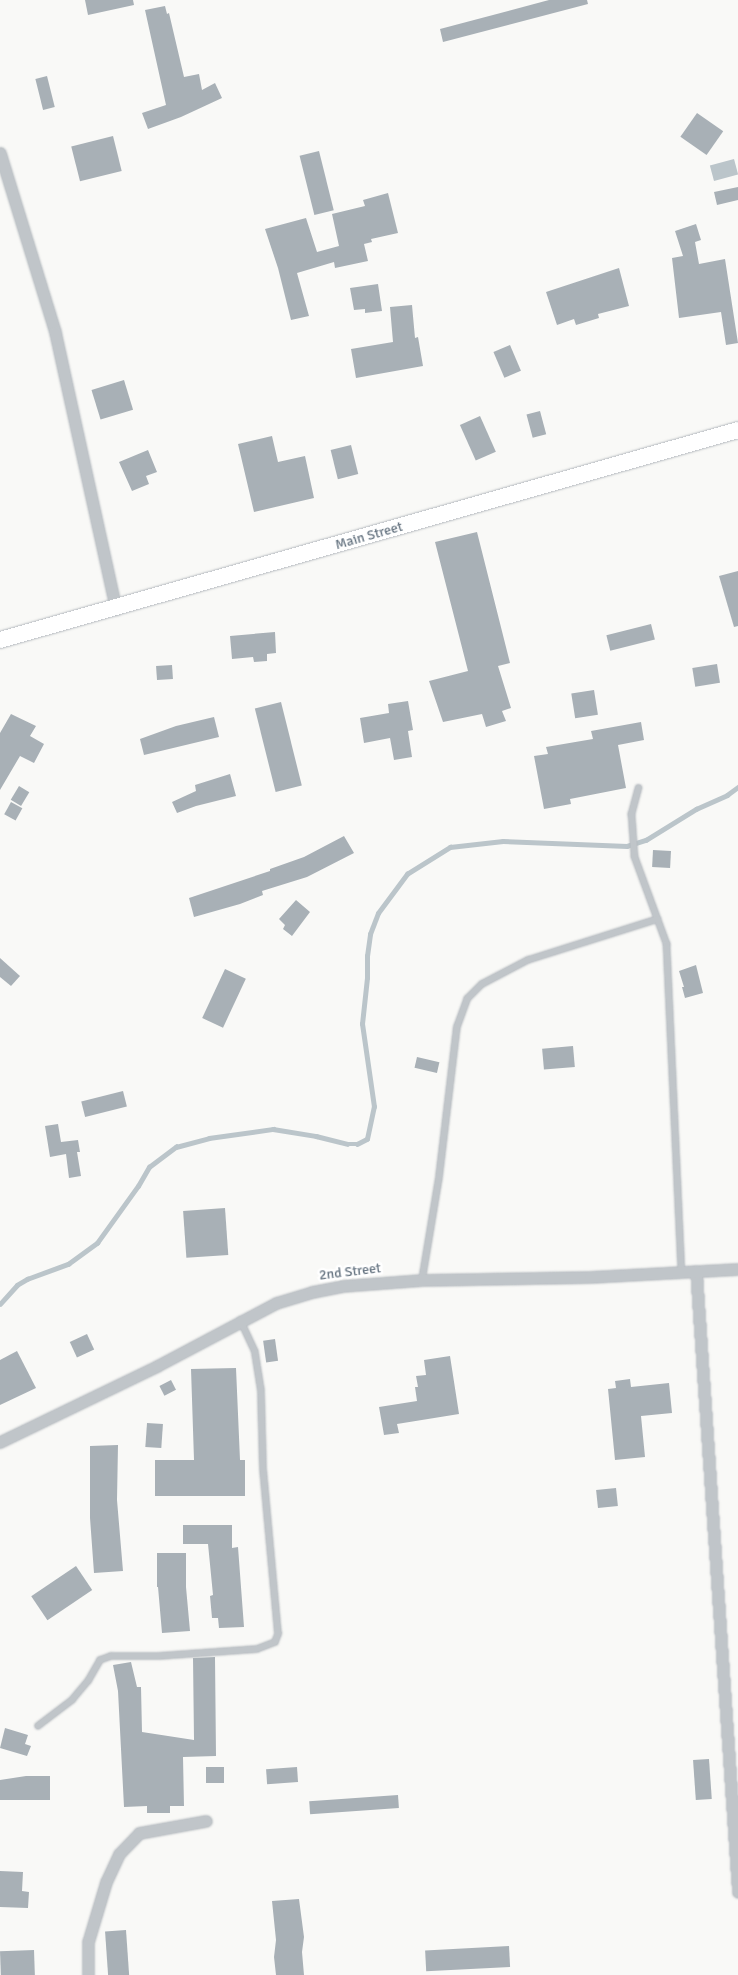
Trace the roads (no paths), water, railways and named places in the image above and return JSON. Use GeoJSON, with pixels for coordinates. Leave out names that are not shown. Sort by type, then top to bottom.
{"type":"FeatureCollection","features":[{"type":"Feature","properties":{"kind":"main road","name":"Main Street"},"geometry":{"type":"LineString","coordinates":[[0,640],[116,609],[738,430]]}},
{"type":"Feature","properties":{"kind":"street"},"geometry":{"type":"LineString","coordinates":[[0,154],[55,332],[116,609]]}},
{"type":"Feature","properties":{"kind":"street","name":"2nd Street"},"geometry":{"type":"LineString","coordinates":[[0,1442],[157,1366],[240,1320],[276,1303],[312,1292],[342,1286],[422,1280],[590,1277],[738,1270]]}},
{"type":"Feature","properties":{"kind":"street"},"geometry":{"type":"LineString","coordinates":[[696,1272],[738,1892]]}},
{"type":"Feature","properties":{"kind":"street"},"geometry":{"type":"LineString","coordinates":[[88,1975],[88,1942],[106,1882],[119,1854],[139,1833],[206,1821]]}},
{"type":"Feature","properties":{"kind":"lane"},"geometry":{"type":"LineString","coordinates":[[639,788],[632,814],[635,857],[667,944],[682,1272]]}},
{"type":"Feature","properties":{"kind":"lane"},"geometry":{"type":"LineString","coordinates":[[422,1280],[439,1177],[457,1027],[467,999],[482,984],[528,960],[658,919]]}},
{"type":"Feature","properties":{"kind":"lane"},"geometry":{"type":"LineString","coordinates":[[38,1726],[72,1700],[88,1681],[100,1660],[111,1656],[159,1656],[257,1649],[269,1646],[275,1642],[278,1634],[262,1470],[261,1391],[255,1352],[240,1320]]}},
{"type":"Feature","properties":{"kind":"waterway"},"geometry":{"type":"LineString","coordinates":[[0,1304],[17,1285],[27,1279],[68,1264],[97,1243],[138,1186],[149,1167],[176,1147],[209,1138],[273,1129],[316,1136],[347,1144],[357,1144],[367,1139],[374,1107],[362,1024],[370,934],[378,913],[407,874],[450,847],[503,841],[627,846],[646,840],[696,809],[727,795],[738,787]]}}]}
